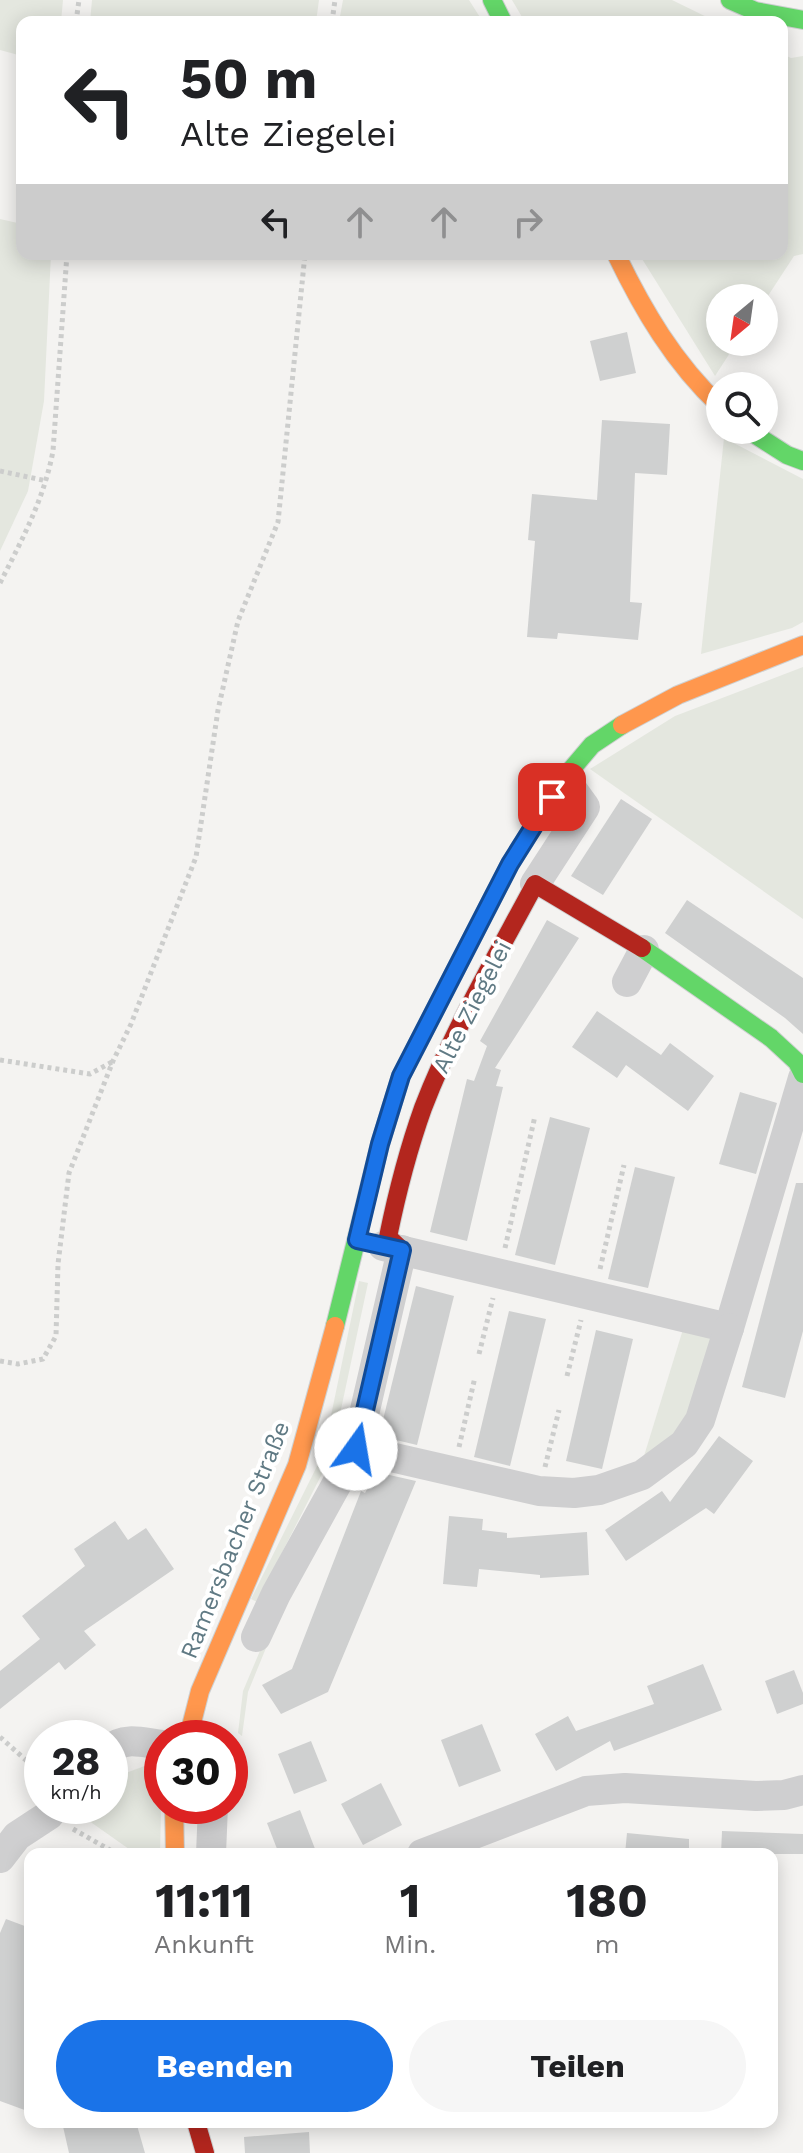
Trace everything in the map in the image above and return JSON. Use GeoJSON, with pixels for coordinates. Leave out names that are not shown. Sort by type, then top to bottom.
{"type":"FeatureCollection","features":[{"type":"Feature","properties":{"kind":"main road"},"geometry":{"type":"LineString","coordinates":[[730,0],[755,11],[782,16]]}},
{"type":"Feature","properties":{"kind":"main road"},"geometry":{"type":"LineString","coordinates":[[619,260],[666,342],[706,394]]}},
{"type":"Feature","properties":{"kind":"main road"},"geometry":{"type":"LineString","coordinates":[[770,444],[803,461]]}},
{"type":"Feature","properties":{"kind":"main road","name":"Ramersbacher Straße"},"geometry":{"type":"LineString","coordinates":[[193,1720],[200,1691],[297,1465],[380,1144],[401,1076],[510,864],[564,778],[592,745],[635,717],[678,695],[803,645]]}},
{"type":"Feature","properties":{"kind":"main road"},"geometry":{"type":"LineString","coordinates":[[535,884],[644,950],[771,1038],[797,1062],[803,1076]]}},
{"type":"Feature","properties":{"kind":"main road","name":"Alte Ziegelei"},"geometry":{"type":"LineString","coordinates":[[402,1250],[388,1237],[396,1200],[429,1093],[459,1027],[535,884]]}},
{"type":"Feature","properties":{"kind":"main road"},"geometry":{"type":"LineString","coordinates":[[174,1824],[175,1848]]}},
{"type":"Feature","properties":{"kind":"main road"},"geometry":{"type":"LineString","coordinates":[[198,2128],[206,2153]]}},
{"type":"Feature","properties":{"kind":"street"},"geometry":{"type":"LineString","coordinates":[[535,884],[585,807],[564,778]]}},
{"type":"Feature","properties":{"kind":"street"},"geometry":{"type":"LineString","coordinates":[[627,982],[644,950]]}},
{"type":"Feature","properties":{"kind":"street"},"geometry":{"type":"LineString","coordinates":[[356,1449],[443,1478],[574,1493],[599,1490],[642,1475],[666,1460],[684,1444],[700,1420],[803,1076]]}},
{"type":"Feature","properties":{"kind":"street"},"geometry":{"type":"LineString","coordinates":[[357,1240],[729,1328]]}},
{"type":"Feature","properties":{"kind":"street","name":"Alte Ziegelei"},"geometry":{"type":"LineString","coordinates":[[256,1637],[276,1594],[356,1449],[402,1250]]}},
{"type":"Feature","properties":{"kind":"street"},"geometry":{"type":"LineString","coordinates":[[438,1848],[586,1791],[625,1788],[756,1796],[784,1795],[803,1790]]}},
{"type":"Feature","properties":{"kind":"street"},"geometry":{"type":"LineString","coordinates":[[0,1858],[17,1836],[33,1824]]}},
{"type":"Feature","properties":{"kind":"street"},"geometry":{"type":"LineString","coordinates":[[211,1848],[212,1824]]}},
{"type":"Feature","properties":{"kind":"street"},"geometry":{"type":"LineString","coordinates":[[206,2153],[216,2128]]}},
{"type":"Feature","properties":{"kind":"path"},"geometry":{"type":"LineString","coordinates":[[0,583],[35,514],[47,481],[53,451],[67,260]]}},
{"type":"Feature","properties":{"kind":"path"},"geometry":{"type":"LineString","coordinates":[[0,1361],[18,1364],[43,1359],[56,1336],[58,1264],[69,1173],[196,857],[218,710],[238,621],[278,522],[304,260]]}},
{"type":"Feature","properties":{"kind":"path"},"geometry":{"type":"LineString","coordinates":[[0,471],[47,481]]}},
{"type":"Feature","properties":{"kind":"path"},"geometry":{"type":"LineString","coordinates":[[0,1060],[90,1074],[113,1061]]}},
{"type":"Feature","properties":{"kind":"path"},"geometry":{"type":"LineString","coordinates":[[479,1354],[535,1116]]}},
{"type":"Feature","properties":{"kind":"path"},"geometry":{"type":"LineString","coordinates":[[567,1376],[624,1165]]}},
{"type":"Feature","properties":{"kind":"path"},"geometry":{"type":"LineString","coordinates":[[443,1478],[475,1377]]}},
{"type":"Feature","properties":{"kind":"path"},"geometry":{"type":"LineString","coordinates":[[539,1491],[559,1410]]}},
{"type":"Feature","properties":{"kind":"path"},"geometry":{"type":"LineString","coordinates":[[0,1737],[24,1758]]}},
{"type":"Feature","properties":{"kind":"path"},"geometry":{"type":"LineString","coordinates":[[73,1824],[108,1848]]}},
{"type":"Feature","properties":{"kind":"shaded area"},"geometry":{"type":"Polygon","coordinates":[[[0,0],[63,0],[62,16],[16,16],[16,54],[0,50],[0,0]]]}},
{"type":"Feature","properties":{"kind":"shaded area"},"geometry":{"type":"Polygon","coordinates":[[[92,0],[319,0],[317,16],[91,16],[92,0]]]}},
{"type":"Feature","properties":{"kind":"shaded area"},"geometry":{"type":"Polygon","coordinates":[[[343,0],[469,0],[479,16],[340,16],[343,0]]]}},
{"type":"Feature","properties":{"kind":"shaded area"},"geometry":{"type":"Polygon","coordinates":[[[512,0],[672,0],[705,16],[521,16],[512,0]]]}},
{"type":"Feature","properties":{"kind":"shaded area"},"geometry":{"type":"Polygon","coordinates":[[[803,56],[803,254],[794,256],[776,284],[706,284],[706,356],[728,356],[718,372],[713,372],[643,260],[788,260],[788,57],[803,56]]]}},
{"type":"Feature","properties":{"kind":"shaded area"},"geometry":{"type":"Polygon","coordinates":[[[0,219],[16,223],[16,260],[51,260],[44,401],[28,491],[0,551],[0,219]]]}},
{"type":"Feature","properties":{"kind":"shaded area"},"geometry":{"type":"Polygon","coordinates":[[[723,444],[736,444],[803,479],[803,622],[792,628],[701,654],[723,444]]]}},
{"type":"Feature","properties":{"kind":"shaded area"},"geometry":{"type":"Polygon","coordinates":[[[803,667],[803,919],[590,769],[675,716],[803,667]]]}},
{"type":"Feature","properties":{"kind":"shaded area"},"geometry":{"type":"Polygon","coordinates":[[[359,1281],[368,1283],[331,1456],[257,1602],[251,1599],[323,1454],[359,1281]]]}},
{"type":"Feature","properties":{"kind":"shaded area"},"geometry":{"type":"Polygon","coordinates":[[[684,1326],[722,1337],[695,1417],[640,1469],[684,1326]]]}},
{"type":"Feature","properties":{"kind":"shaded area"},"geometry":{"type":"Polygon","coordinates":[[[262,1646],[266,1648],[248,1692],[244,1720],[240,1720],[243,1691],[262,1646]]]}},
{"type":"Feature","properties":{"kind":"shaded area"},"geometry":{"type":"Polygon","coordinates":[[[144,1766],[144,1824],[161,1824],[160,1848],[128,1848],[94,1824],[128,1824],[128,1772],[144,1766]]]}},
{"type":"Feature","properties":{"kind":"building"},"geometry":{"type":"Polygon","coordinates":[[[627,332],[636,373],[600,381],[590,341],[627,332]]]}},
{"type":"Feature","properties":{"kind":"building"},"geometry":{"type":"Polygon","coordinates":[[[602,420],[670,424],[667,475],[635,473],[630,602],[642,603],[638,640],[558,633],[557,639],[527,637],[535,541],[528,540],[532,494],[597,500],[602,420]]]}},
{"type":"Feature","properties":{"kind":"building"},"geometry":{"type":"Polygon","coordinates":[[[621,799],[652,819],[603,895],[571,876],[621,799]]]}},
{"type":"Feature","properties":{"kind":"building"},"geometry":{"type":"Polygon","coordinates":[[[687,900],[803,978],[803,1034],[665,933],[687,900]]]}},
{"type":"Feature","properties":{"kind":"building"},"geometry":{"type":"Polygon","coordinates":[[[547,920],[579,938],[495,1068],[501,1070],[496,1086],[503,1087],[467,1241],[430,1232],[467,1079],[474,1081],[487,1046],[480,1041],[547,920]]]}},
{"type":"Feature","properties":{"kind":"building"},"geometry":{"type":"Polygon","coordinates":[[[597,1011],[661,1055],[670,1043],[714,1076],[688,1111],[626,1065],[617,1078],[572,1047],[597,1011]]]}},
{"type":"Feature","properties":{"kind":"building"},"geometry":{"type":"Polygon","coordinates":[[[740,1092],[777,1103],[756,1174],[719,1164],[740,1092]]]}},
{"type":"Feature","properties":{"kind":"building"},"geometry":{"type":"Polygon","coordinates":[[[550,1117],[590,1128],[555,1265],[515,1255],[550,1117]]]}},
{"type":"Feature","properties":{"kind":"building"},"geometry":{"type":"Polygon","coordinates":[[[635,1167],[675,1177],[648,1288],[608,1279],[635,1167]]]}},
{"type":"Feature","properties":{"kind":"building"},"geometry":{"type":"Polygon","coordinates":[[[796,1183],[803,1183],[803,1331],[785,1398],[742,1387],[796,1183]]]}},
{"type":"Feature","properties":{"kind":"building"},"geometry":{"type":"Polygon","coordinates":[[[416,1286],[454,1296],[417,1445],[379,1436],[416,1286]]]}},
{"type":"Feature","properties":{"kind":"building"},"geometry":{"type":"Polygon","coordinates":[[[509,1311],[546,1319],[510,1466],[474,1457],[509,1311]]]}},
{"type":"Feature","properties":{"kind":"building"},"geometry":{"type":"Polygon","coordinates":[[[596,1330],[633,1339],[602,1469],[566,1461],[596,1330]]]}},
{"type":"Feature","properties":{"kind":"building"},"geometry":{"type":"Polygon","coordinates":[[[719,1436],[753,1461],[714,1514],[706,1508],[626,1561],[605,1530],[662,1491],[670,1502],[719,1436]]]}},
{"type":"Feature","properties":{"kind":"building"},"geometry":{"type":"Polygon","coordinates":[[[376,1472],[416,1481],[328,1692],[281,1714],[262,1685],[292,1669],[361,1491],[365,1493],[376,1472]]]}},
{"type":"Feature","properties":{"kind":"building"},"geometry":{"type":"Polygon","coordinates":[[[449,1516],[483,1519],[482,1530],[507,1533],[507,1538],[587,1532],[589,1575],[540,1578],[540,1575],[479,1569],[477,1587],[443,1584],[449,1516]]]}},
{"type":"Feature","properties":{"kind":"building"},"geometry":{"type":"Polygon","coordinates":[[[115,1521],[128,1540],[146,1528],[174,1569],[84,1631],[96,1645],[65,1670],[59,1662],[0,1709],[0,1671],[40,1639],[22,1616],[85,1566],[74,1549],[115,1521]]]}},
{"type":"Feature","properties":{"kind":"building"},"geometry":{"type":"Polygon","coordinates":[[[703,1664],[722,1710],[614,1751],[610,1741],[556,1771],[535,1734],[568,1716],[576,1731],[654,1704],[647,1686],[703,1664]]]}},
{"type":"Feature","properties":{"kind":"building"},"geometry":{"type":"Polygon","coordinates":[[[794,1670],[803,1693],[803,1704],[777,1714],[765,1681],[794,1670]]]}},
{"type":"Feature","properties":{"kind":"building"},"geometry":{"type":"Polygon","coordinates":[[[482,1724],[501,1771],[459,1787],[441,1740],[482,1724]]]}},
{"type":"Feature","properties":{"kind":"building"},"geometry":{"type":"Polygon","coordinates":[[[311,1741],[327,1781],[294,1794],[278,1754],[311,1741]]]}},
{"type":"Feature","properties":{"kind":"building"},"geometry":{"type":"Polygon","coordinates":[[[381,1783],[402,1825],[363,1845],[341,1804],[381,1783]]]}},
{"type":"Feature","properties":{"kind":"building"},"geometry":{"type":"Polygon","coordinates":[[[300,1810],[315,1848],[277,1848],[267,1823],[300,1810]]]}},
{"type":"Feature","properties":{"kind":"building"},"geometry":{"type":"Polygon","coordinates":[[[722,1831],[803,1834],[803,1854],[778,1854],[778,1848],[721,1848],[722,1831]]]}},
{"type":"Feature","properties":{"kind":"building"},"geometry":{"type":"Polygon","coordinates":[[[627,1833],[689,1839],[689,1848],[626,1848],[627,1833]]]}},
{"type":"Feature","properties":{"kind":"building"},"geometry":{"type":"Polygon","coordinates":[[[6,1919],[24,1926],[24,2110],[0,2101],[0,1933],[6,1919]]]}},
{"type":"Feature","properties":{"kind":"building"},"geometry":{"type":"Polygon","coordinates":[[[63,2128],[138,2128],[145,2153],[69,2153],[63,2128]]]}},
{"type":"Feature","properties":{"kind":"building"},"geometry":{"type":"Polygon","coordinates":[[[309,2132],[310,2153],[245,2153],[244,2137],[309,2132]]]}},
{"type":"Feature","properties":{"kind":"traffic: fast"},"geometry":{"type":"LineString","coordinates":[[492,0],[500,16]]}},
{"type":"Feature","properties":{"kind":"traffic: fast"},"geometry":{"type":"LineString","coordinates":[[730,0],[755,11],[782,16]]}},
{"type":"Feature","properties":{"kind":"traffic: fast"},"geometry":{"type":"LineString","coordinates":[[788,17],[803,20]]}},
{"type":"Feature","properties":{"kind":"traffic: fast"},"geometry":{"type":"LineString","coordinates":[[770,444],[803,461]]}},
{"type":"Feature","properties":{"kind":"traffic: fast"},"geometry":{"type":"LineString","coordinates":[[335,1326],[380,1144],[401,1076],[510,864],[564,778],[592,745],[622,725]]}},
{"type":"Feature","properties":{"kind":"traffic: fast"},"geometry":{"type":"LineString","coordinates":[[642,948],[771,1038],[797,1062],[803,1074]]}},
{"type":"Feature","properties":{"kind":"traffic: slow"},"geometry":{"type":"LineString","coordinates":[[619,260],[661,335],[706,392]]}},
{"type":"Feature","properties":{"kind":"traffic: slow"},"geometry":{"type":"LineString","coordinates":[[622,725],[678,695],[803,645]]}},
{"type":"Feature","properties":{"kind":"traffic: slow"},"geometry":{"type":"LineString","coordinates":[[193,1720],[200,1691],[297,1465],[335,1326]]}},
{"type":"Feature","properties":{"kind":"traffic: slow"},"geometry":{"type":"LineString","coordinates":[[174,1824],[175,1848]]}},
{"type":"Feature","properties":{"kind":"traffic: jam"},"geometry":{"type":"LineString","coordinates":[[402,1250],[388,1237],[403,1172],[423,1108],[461,1022],[535,884],[642,948]]}},
{"type":"Feature","properties":{"kind":"traffic: jam"},"geometry":{"type":"LineString","coordinates":[[198,2128],[205,2153]]}},
{"type":"Feature","properties":{"kind":"route"},"geometry":{"type":"LineString","coordinates":[[356,1449],[402,1250],[357,1240],[380,1144],[401,1076],[510,864],[552,797]]}}]}
